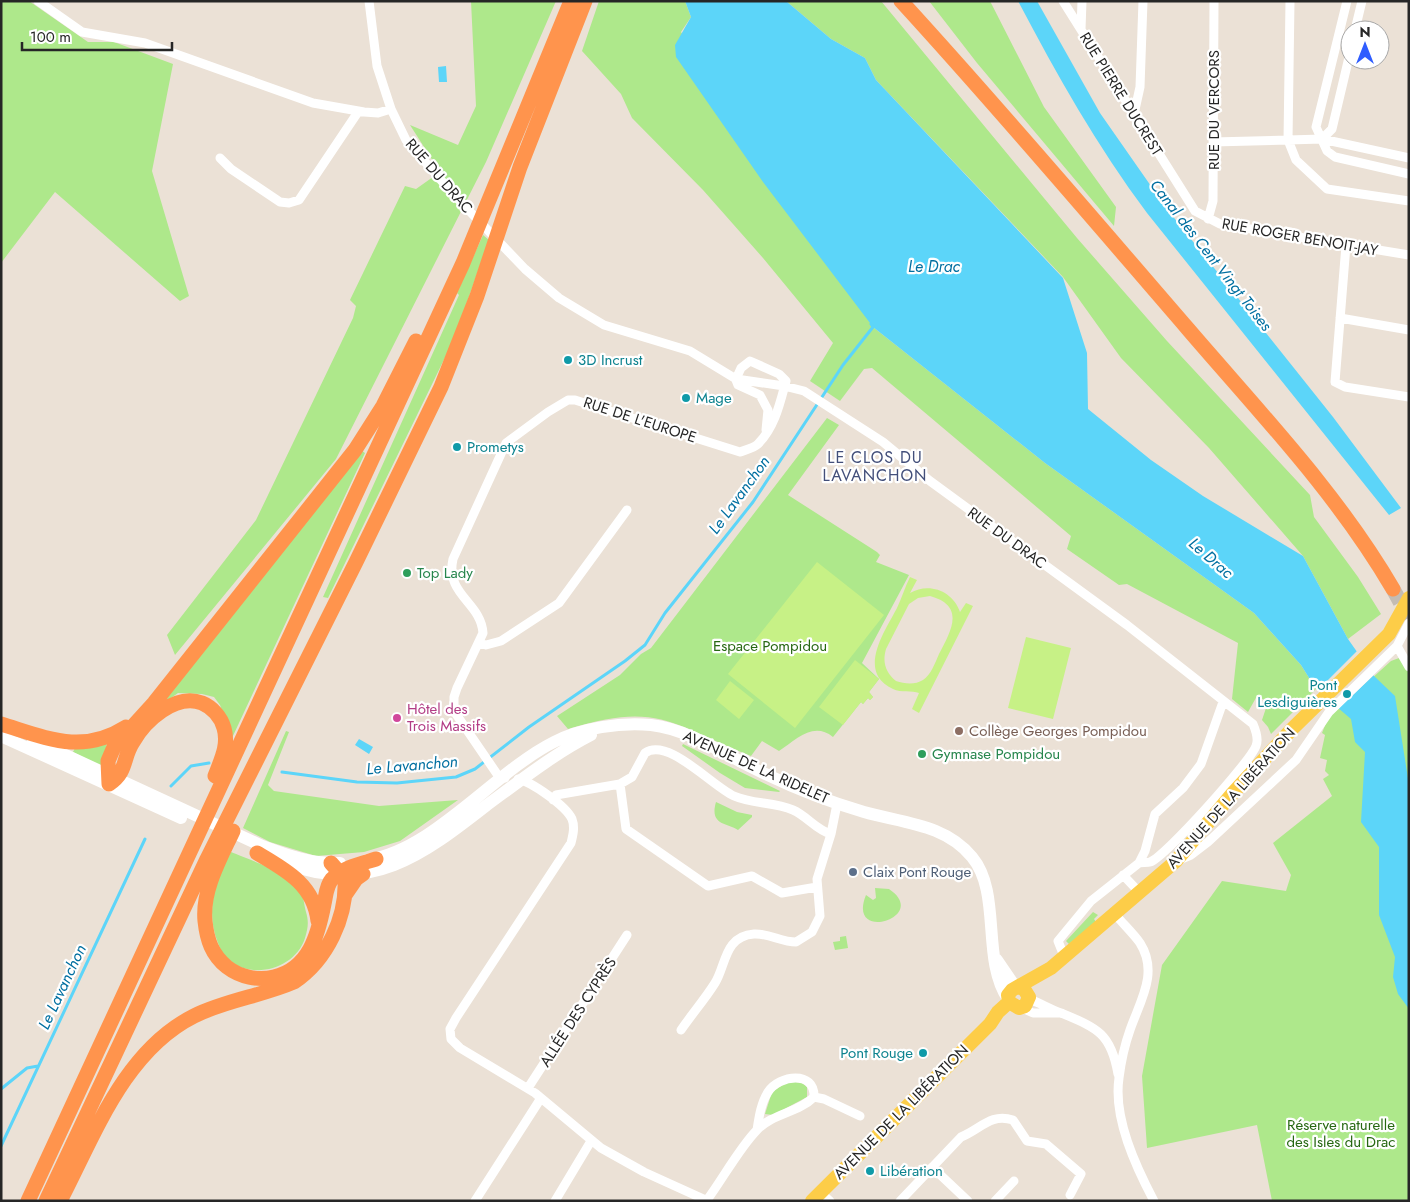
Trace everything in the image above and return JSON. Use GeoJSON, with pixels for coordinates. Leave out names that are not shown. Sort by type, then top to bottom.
{"type":"FeatureCollection","features":[{"type":"Feature","properties":{"kind":"highway"},"geometry":{"type":"LineString","coordinates":[[901,1],[967,73],[1314,476],[1371,551],[1393,589]]}},
{"type":"Feature","properties":{"kind":"highway"},"geometry":{"type":"LineString","coordinates":[[912,1],[967,73]]}},
{"type":"Feature","properties":{"kind":"highway"},"geometry":{"type":"LineString","coordinates":[[28,1201],[466,256],[576,5]]}},
{"type":"Feature","properties":{"kind":"highway"},"geometry":{"type":"LineString","coordinates":[[335,869],[317,931],[308,954],[286,972],[270,978],[245,977],[230,970],[214,953],[207,936],[205,911],[208,890],[218,862],[356,562],[456,351],[576,5]]}},
{"type":"Feature","properties":{"kind":"highway"},"geometry":{"type":"LineString","coordinates":[[112,778],[108,761],[112,750],[154,703],[355,450],[383,406],[428,317],[442,307]]}},
{"type":"Feature","properties":{"kind":"highway"},"geometry":{"type":"LineString","coordinates":[[46,1201],[199,877],[356,562]]}},
{"type":"Feature","properties":{"kind":"highway"},"geometry":{"type":"LineString","coordinates":[[112,778],[133,741],[169,707],[181,702],[199,702],[210,708],[222,721],[226,740],[223,755],[146,947]]}},
{"type":"Feature","properties":{"kind":"highway"},"geometry":{"type":"LineString","coordinates":[[1,725],[53,740],[79,743],[104,739],[136,721]]}},
{"type":"Feature","properties":{"kind":"highway"},"geometry":{"type":"LineString","coordinates":[[258,849],[290,873],[307,890],[315,906],[317,931]]}},
{"type":"Feature","properties":{"kind":"highway"},"geometry":{"type":"LineString","coordinates":[[335,869],[348,868],[376,858]]}},
{"type":"Feature","properties":{"kind":"highway"},"geometry":{"type":"LineString","coordinates":[[60,1201],[110,1105],[148,1051],[169,1032],[195,1015],[229,1002],[284,987],[304,976],[319,959],[336,929],[345,895],[345,879],[335,869]]}},
{"type":"Feature","properties":{"kind":"highway"},"geometry":{"type":"LineString","coordinates":[[345,895],[356,879],[362,874]]}},
{"type":"Feature","properties":{"kind":"main road","name":"AVENUE DE LA LIBÉRATION"},"geometry":{"type":"LineString","coordinates":[[821,1198],[990,1024],[998,1012],[1019,999],[1064,956],[1176,861],[1232,794],[1317,704],[1377,646],[1398,622],[1409,598]]}},
{"type":"Feature","properties":{"kind":"main road"},"geometry":{"type":"LineString","coordinates":[[1,725],[112,778]]}},
{"type":"Feature","properties":{"kind":"main road","name":"AVENUE DE LA RIDELET"},"geometry":{"type":"LineString","coordinates":[[376,858],[401,850],[420,840],[502,778],[556,741],[572,734],[604,728],[650,726],[677,732],[795,788],[838,804],[935,829],[963,847],[976,862],[980,871],[985,889],[995,956],[1019,999]]}},
{"type":"Feature","properties":{"kind":"main road","name":"AVENUE DE LA RIDELET"},"geometry":{"type":"LineString","coordinates":[[112,778],[258,849],[313,872],[335,869],[362,874],[396,865],[426,851],[561,752],[604,728]]}},
{"type":"Feature","properties":{"kind":"main road"},"geometry":{"type":"LineString","coordinates":[[1,736],[112,778]]}},
{"type":"Feature","properties":{"kind":"main road"},"geometry":{"type":"LineString","coordinates":[[499,796],[503,786],[502,778]]}},
{"type":"Feature","properties":{"kind":"street"},"geometry":{"type":"LineString","coordinates":[[38,1],[82,32],[145,43],[313,103],[358,112],[378,113],[391,109]]}},
{"type":"Feature","properties":{"kind":"street","name":"RUE DU DRAC"},"geometry":{"type":"LineString","coordinates":[[369,1],[376,66],[391,109],[406,140],[454,195],[525,269],[559,298],[581,313],[627,334],[690,351],[736,379],[804,391],[883,442],[930,482],[1080,590],[1234,709],[1255,728],[1257,742],[1254,750],[1206,808],[1164,853],[1151,862],[1139,862]]}},
{"type":"Feature","properties":{"kind":"street","name":"RUE PIERRE DUCREST"},"geometry":{"type":"LineString","coordinates":[[1063,1],[1195,211]]}},
{"type":"Feature","properties":{"kind":"street"},"geometry":{"type":"LineString","coordinates":[[1081,29],[1082,1]]}},
{"type":"Feature","properties":{"kind":"street"},"geometry":{"type":"LineString","coordinates":[[1134,114],[1140,87],[1143,1]]}},
{"type":"Feature","properties":{"kind":"street","name":"RUE DU VERCORS"},"geometry":{"type":"LineString","coordinates":[[1208,219],[1213,202],[1214,1]]}},
{"type":"Feature","properties":{"kind":"street"},"geometry":{"type":"LineString","coordinates":[[1290,1],[1288,140],[1296,160],[1327,189],[1409,201]]}},
{"type":"Feature","properties":{"kind":"street"},"geometry":{"type":"LineString","coordinates":[[1347,1],[1316,127],[1327,151],[1335,157],[1409,174]]}},
{"type":"Feature","properties":{"kind":"street"},"geometry":{"type":"LineString","coordinates":[[1357,20],[1362,1]]}},
{"type":"Feature","properties":{"kind":"street"},"geometry":{"type":"LineString","coordinates":[[1322,139],[1332,129],[1346,70]]}},
{"type":"Feature","properties":{"kind":"street"},"geometry":{"type":"LineString","coordinates":[[220,158],[231,169],[280,202],[289,203],[299,200],[358,112]]}},
{"type":"Feature","properties":{"kind":"street"},"geometry":{"type":"LineString","coordinates":[[1213,142],[1322,139],[1409,158]]}},
{"type":"Feature","properties":{"kind":"street","name":"RUE ROGER BENOIT-JAY"},"geometry":{"type":"LineString","coordinates":[[1195,211],[1220,224],[1409,255]]}},
{"type":"Feature","properties":{"kind":"street"},"geometry":{"type":"LineString","coordinates":[[1346,245],[1335,382],[1345,387],[1409,397]]}},
{"type":"Feature","properties":{"kind":"street"},"geometry":{"type":"LineString","coordinates":[[1340,318],[1409,330]]}},
{"type":"Feature","properties":{"kind":"street"},"geometry":{"type":"LineString","coordinates":[[766,433],[768,410],[760,394],[738,385],[736,379],[741,368],[750,361],[779,374],[786,380],[784,386]]}},
{"type":"Feature","properties":{"kind":"street","name":"RUE DE L'EUROPE"},"geometry":{"type":"LineString","coordinates":[[502,778],[456,714],[454,697],[483,633],[482,626],[454,586],[451,575],[453,559],[503,446],[548,412],[568,400],[575,400],[740,452],[757,446],[766,433],[776,417],[784,386]]}},
{"type":"Feature","properties":{"kind":"street"},"geometry":{"type":"LineString","coordinates":[[479,643],[486,645],[501,640],[559,602],[627,510]]}},
{"type":"Feature","properties":{"kind":"street"},"geometry":{"type":"LineString","coordinates":[[1176,861],[1191,855],[1208,842],[1296,760],[1329,712],[1398,646],[1409,623]]}},
{"type":"Feature","properties":{"kind":"street"},"geometry":{"type":"LineString","coordinates":[[1398,646],[1409,667]]}},
{"type":"Feature","properties":{"kind":"street","name":"RUE DU DRAC"},"geometry":{"type":"LineString","coordinates":[[1064,956],[1058,941],[1091,901],[1139,862],[1145,851],[1155,814],[1182,788],[1201,764],[1224,702]]}},
{"type":"Feature","properties":{"kind":"street"},"geometry":{"type":"LineString","coordinates":[[553,800],[556,795],[620,784],[632,777],[645,753],[649,750],[664,751],[676,756],[734,796],[796,810],[816,827],[831,834]]}},
{"type":"Feature","properties":{"kind":"street"},"geometry":{"type":"LineString","coordinates":[[502,778],[521,780],[564,807],[572,820],[574,831],[571,843],[450,1029],[451,1039],[460,1048],[528,1088],[591,1141],[644,1172],[708,1200],[757,1130],[769,1120],[800,1107],[814,1097],[824,1099],[860,1116]]}},
{"type":"Feature","properties":{"kind":"street"},"geometry":{"type":"LineString","coordinates":[[620,784],[626,829],[708,886],[752,876],[782,893],[817,888]]}},
{"type":"Feature","properties":{"kind":"street"},"geometry":{"type":"LineString","coordinates":[[681,1030],[716,982],[724,958],[738,940],[749,935],[760,934],[796,942],[812,932],[818,924],[820,916],[817,879],[838,804]]}},
{"type":"Feature","properties":{"kind":"street"},"geometry":{"type":"LineString","coordinates":[[1123,875],[1140,893]]}},
{"type":"Feature","properties":{"kind":"street"},"geometry":{"type":"LineString","coordinates":[[1115,914],[1140,943],[1149,968],[1148,983],[1129,1032],[1118,1079]]}},
{"type":"Feature","properties":{"kind":"street","name":"ALLÉE DES CYPRÈS"},"geometry":{"type":"LineString","coordinates":[[528,1088],[627,935]]}},
{"type":"Feature","properties":{"kind":"street"},"geometry":{"type":"LineString","coordinates":[[1019,999],[1033,1013],[1061,1013],[1086,1022],[1107,1041],[1114,1052],[1122,1121],[1127,1142],[1154,1201]]}},
{"type":"Feature","properties":{"kind":"street"},"geometry":{"type":"LineString","coordinates":[[757,1130],[760,1113],[769,1091],[783,1079],[796,1077],[804,1080],[813,1088],[814,1097]]}},
{"type":"Feature","properties":{"kind":"street"},"geometry":{"type":"LineString","coordinates":[[475,1201],[541,1098]]}},
{"type":"Feature","properties":{"kind":"street"},"geometry":{"type":"LineString","coordinates":[[900,1201],[961,1137],[972,1132],[990,1119],[1005,1118],[1017,1124],[1023,1138],[1027,1141],[1046,1144],[1081,1174],[1070,1195]]}},
{"type":"Feature","properties":{"kind":"street"},"geometry":{"type":"LineString","coordinates":[[554,1201],[591,1141]]}},
{"type":"Feature","properties":{"kind":"street"},"geometry":{"type":"LineString","coordinates":[[932,1167],[968,1201]]}},
{"type":"Feature","properties":{"kind":"street"},"geometry":{"type":"LineString","coordinates":[[995,1201],[1014,1181]]}},
{"type":"Feature","properties":{"kind":"green space"},"geometry":{"type":"Polygon","coordinates":[[[1,1],[29,1],[88,42],[114,42],[173,64],[152,171],[189,296],[180,301],[55,192],[1,263],[1,1]]]}},
{"type":"Feature","properties":{"kind":"green space"},"geometry":{"type":"Polygon","coordinates":[[[471,1],[556,1],[486,162],[336,459],[175,655],[167,635],[256,520],[353,318],[356,306],[350,300],[405,186],[416,189],[440,172],[410,125],[458,145],[476,106],[471,1]]]}},
{"type":"Feature","properties":{"kind":"green space"},"geometry":{"type":"Polygon","coordinates":[[[599,1],[685,1],[691,17],[681,32],[873,327],[1045,463],[1254,613],[1301,665],[1316,689],[1271,734],[1262,720],[1268,702],[1257,696],[1248,712],[1232,699],[1238,643],[1127,584],[1119,585],[1067,549],[1071,536],[872,368],[864,369],[840,401],[810,381],[833,343],[763,258],[703,190],[632,118],[621,94],[582,51],[599,1]]]}},
{"type":"Feature","properties":{"kind":"green space"},"geometry":{"type":"Polygon","coordinates":[[[786,1],[881,1],[1077,238],[1167,341],[1310,495],[1314,517],[1358,577],[1381,614],[1348,639],[1303,556],[1209,448],[1121,358],[1063,277],[876,80],[865,58],[831,39],[786,1]]]}},
{"type":"Feature","properties":{"kind":"green space"},"geometry":{"type":"Polygon","coordinates":[[[929,1],[990,1],[1044,107],[1116,207],[1114,226],[977,63],[929,1]]]}},
{"type":"Feature","properties":{"kind":"green space"},"geometry":{"type":"Polygon","coordinates":[[[483,235],[489,240],[454,339],[328,598],[323,597],[459,295],[457,293],[483,235]]]}},
{"type":"Feature","properties":{"kind":"green space","name":"Espace Pompidou"},"geometry":{"type":"Polygon","coordinates":[[[827,418],[839,425],[788,495],[877,552],[880,555],[876,562],[909,575],[862,663],[879,679],[869,692],[873,697],[870,700],[868,698],[863,704],[861,702],[833,737],[819,731],[812,731],[779,751],[762,741],[751,756],[682,726],[644,717],[623,717],[568,729],[557,716],[620,675],[641,654],[651,648],[827,418]]]}},
{"type":"Feature","properties":{"kind":"green space"},"geometry":{"type":"Polygon","coordinates":[[[361,450],[365,453],[232,738],[220,705],[214,697],[202,694],[178,693],[157,708],[361,450]]]}},
{"type":"Feature","properties":{"kind":"green space"},"geometry":{"type":"Polygon","coordinates":[[[817,562],[884,615],[795,728],[728,674],[817,562]]]}},
{"type":"Feature","properties":{"kind":"green space"},"geometry":{"type":"Polygon","coordinates":[[[910,577],[917,580],[910,593],[925,588],[940,590],[952,599],[960,612],[966,603],[973,606],[919,713],[912,709],[919,693],[896,690],[882,682],[876,672],[875,662],[881,639],[910,577]],[[930,596],[918,598],[909,604],[886,649],[884,659],[890,675],[896,681],[910,684],[920,682],[926,678],[932,668],[951,628],[952,613],[941,600],[930,596]]]}},
{"type":"Feature","properties":{"kind":"green space"},"geometry":{"type":"Polygon","coordinates":[[[1026,637],[1071,648],[1053,719],[1008,708],[1026,637]]]}},
{"type":"Feature","properties":{"kind":"green space","name":"Réserve naturelle des Isles du Drac"},"geometry":{"type":"Polygon","coordinates":[[[1399,658],[1409,672],[1409,1201],[1272,1201],[1257,1125],[1147,1148],[1142,1076],[1162,965],[1222,881],[1286,891],[1291,875],[1273,843],[1332,796],[1323,779],[1329,775],[1325,771],[1327,760],[1320,758],[1325,735],[1322,733],[1328,718],[1391,661],[1399,658]]]}},
{"type":"Feature","properties":{"kind":"green space"},"geometry":{"type":"Polygon","coordinates":[[[855,660],[879,679],[869,692],[873,697],[870,700],[868,698],[863,704],[861,702],[843,725],[819,707],[855,660]]]}},
{"type":"Feature","properties":{"kind":"green space"},"geometry":{"type":"Polygon","coordinates":[[[730,681],[754,700],[739,719],[716,700],[730,681]]]}},
{"type":"Feature","properties":{"kind":"green space"},"geometry":{"type":"Polygon","coordinates":[[[286,731],[289,732],[268,785],[274,791],[379,806],[458,800],[400,841],[364,852],[316,856],[270,842],[243,828],[286,731]]]}},
{"type":"Feature","properties":{"kind":"green space"},"geometry":{"type":"Polygon","coordinates":[[[107,743],[102,767],[73,752],[75,748],[107,743]]]}},
{"type":"Feature","properties":{"kind":"green space"},"geometry":{"type":"Polygon","coordinates":[[[683,744],[780,791],[745,788],[720,773],[682,746],[683,744]]]}},
{"type":"Feature","properties":{"kind":"green space"},"geometry":{"type":"Polygon","coordinates":[[[716,802],[737,812],[752,815],[752,817],[738,830],[717,820],[715,816],[716,802]]]}},
{"type":"Feature","properties":{"kind":"green space"},"geometry":{"type":"Polygon","coordinates":[[[231,852],[277,872],[294,882],[300,889],[308,919],[305,938],[300,949],[292,958],[281,965],[270,969],[246,969],[235,964],[221,950],[214,931],[212,908],[216,885],[231,852]]]}},
{"type":"Feature","properties":{"kind":"green space"},"geometry":{"type":"Polygon","coordinates":[[[875,888],[889,889],[899,899],[900,909],[895,916],[886,921],[876,922],[867,919],[863,910],[866,895],[873,900],[876,898],[875,888]]]}},
{"type":"Feature","properties":{"kind":"green space"},"geometry":{"type":"Polygon","coordinates":[[[1093,912],[1098,915],[1094,919],[1096,922],[1069,944],[1066,941],[1093,912]]]}},
{"type":"Feature","properties":{"kind":"green space"},"geometry":{"type":"Polygon","coordinates":[[[846,936],[848,948],[835,950],[833,942],[840,941],[840,937],[846,936]]]}},
{"type":"Feature","properties":{"kind":"green space"},"geometry":{"type":"Polygon","coordinates":[[[789,1081],[802,1083],[807,1087],[807,1097],[773,1115],[765,1114],[772,1092],[789,1081]]]}},
{"type":"Feature","properties":{"kind":"water","name":"Le Drac"},"geometry":{"type":"Polygon","coordinates":[[[685,1],[786,1],[831,39],[865,58],[876,80],[1063,278],[1087,353],[1088,409],[1151,460],[1203,496],[1303,556],[1348,639],[1374,676],[1395,696],[1409,785],[1409,1009],[1398,994],[1393,977],[1395,957],[1379,915],[1379,847],[1361,822],[1365,752],[1355,742],[1351,719],[1316,689],[1301,665],[1254,613],[1045,463],[873,327],[763,182],[676,57],[675,45],[691,17],[685,1]]]}},
{"type":"Feature","properties":{"kind":"water"},"geometry":{"type":"Polygon","coordinates":[[[1018,1],[1037,1],[1100,113],[1167,209],[1333,417],[1401,508],[1389,515],[1147,213],[1111,162],[1078,110],[1018,1]]]}},
{"type":"Feature","properties":{"kind":"water"},"geometry":{"type":"Polygon","coordinates":[[[446,66],[447,82],[439,82],[438,67],[446,66]]]}},
{"type":"Feature","properties":{"kind":"water"},"geometry":{"type":"Polygon","coordinates":[[[359,739],[373,747],[369,754],[355,745],[359,739]]]}},
{"type":"Feature","properties":{"kind":"pier"},"geometry":{"type":"Polygon","coordinates":[[[1358,650],[1375,674],[1337,710],[1316,692],[1358,650]]]}},
{"type":"Feature","properties":{"kind":"waterway","name":"Le Lavanchon"},"geometry":{"type":"LineString","coordinates":[[282,772],[357,782],[397,783],[456,777],[475,769],[529,727],[625,661],[645,645],[665,613],[753,502],[843,365],[873,327],[871,324]]}},
{"type":"Feature","properties":{"kind":"waterway"},"geometry":{"type":"LineString","coordinates":[[171,786],[191,766],[209,763]]}},
{"type":"Feature","properties":{"kind":"waterway","name":"Le Lavanchon"},"geometry":{"type":"LineString","coordinates":[[1,1146],[145,839]]}},
{"type":"Feature","properties":{"kind":"waterway"},"geometry":{"type":"LineString","coordinates":[[1,1089],[27,1068],[38,1066]]}},
{"type":"Feature","properties":{"kind":"tunnel"},"geometry":{"type":"LineString","coordinates":[[1393,589],[1409,618]]}},
{"type":"Feature","properties":{"kind":"place","name":"3D Incrust"},"geometry":{"type":"Point","coordinates":[568,360]}},
{"type":"Feature","properties":{"kind":"place","name":"Mage"},"geometry":{"type":"Point","coordinates":[686,398]}},
{"type":"Feature","properties":{"kind":"place","name":"Prometys"},"geometry":{"type":"Point","coordinates":[457,447]}},
{"type":"Feature","properties":{"kind":"place","name":"Top Lady"},"geometry":{"type":"Point","coordinates":[407,573]}},
{"type":"Feature","properties":{"kind":"place","name":"Pont Lesdiguières"},"geometry":{"type":"Point","coordinates":[1347,694]}},
{"type":"Feature","properties":{"kind":"place","name":"Hôtel des Trois Massifs"},"geometry":{"type":"Point","coordinates":[397,718]}},
{"type":"Feature","properties":{"kind":"place","name":"Collège Georges Pompidou"},"geometry":{"type":"Point","coordinates":[959,731]}},
{"type":"Feature","properties":{"kind":"place","name":"Gymnase Pompidou"},"geometry":{"type":"Point","coordinates":[922,754]}},
{"type":"Feature","properties":{"kind":"place","name":"Claix Pont Rouge"},"geometry":{"type":"Point","coordinates":[853,872]}},
{"type":"Feature","properties":{"kind":"place","name":"Pont Rouge"},"geometry":{"type":"Point","coordinates":[923,1053]}},
{"type":"Feature","properties":{"kind":"place","name":"Libération"},"geometry":{"type":"Point","coordinates":[870,1171]}},
{"type":"Feature","properties":{"kind":"district","name":"LE CLOS DU LAVANCHON"},"geometry":{"type":"Point","coordinates":[875,466]}},
{"type":"Feature","properties":{"kind":"water label","name":"Canal des Cent Vingt Toises"},"geometry":{"type":"Point","coordinates":[1211,255]}}]}
